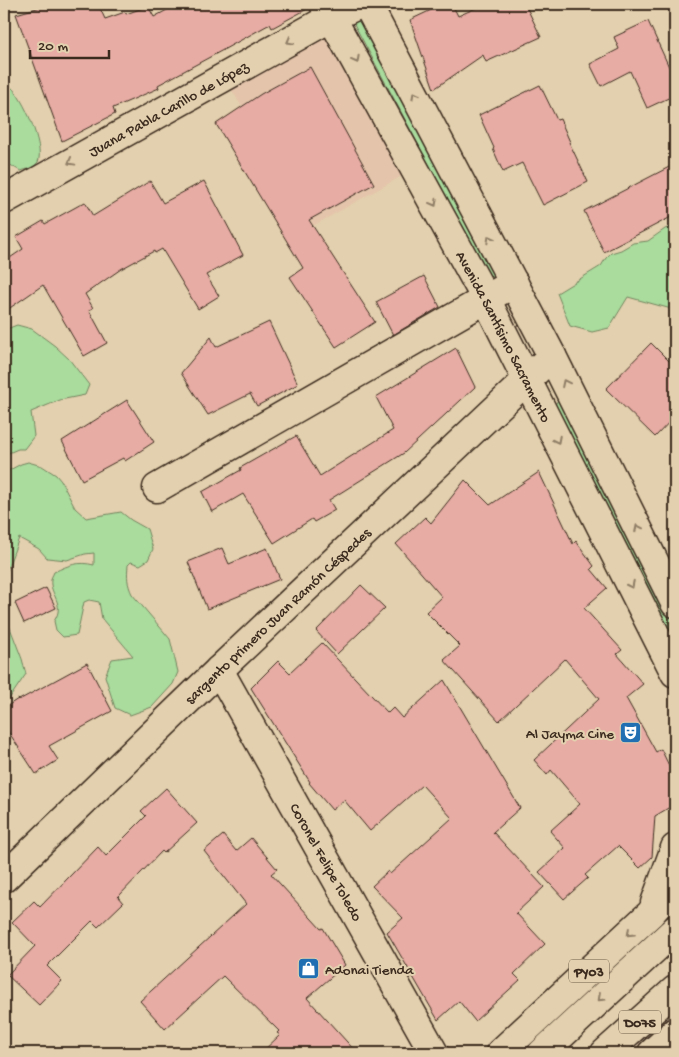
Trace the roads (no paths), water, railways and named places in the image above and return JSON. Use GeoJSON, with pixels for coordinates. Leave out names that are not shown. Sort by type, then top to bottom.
{"type":"FeatureCollection","features":[{"type":"Feature","properties":{"kind":"main road","name":"Juana Pabla Carillo de López"},"geometry":{"type":"LineString","coordinates":[[4,200],[328,10],[360,4]]}},
{"type":"Feature","properties":{"kind":"main road"},"geometry":{"type":"LineString","coordinates":[[367,4],[552,356],[675,603]]}},
{"type":"Feature","properties":{"kind":"main road","name":"Avenida Santísimo Sacramento"},"geometry":{"type":"LineString","coordinates":[[328,10],[486,300],[675,673]]}},
{"type":"Feature","properties":{"kind":"main road"},"geometry":{"type":"LineString","coordinates":[[157,488],[514,283]]}},
{"type":"Feature","properties":{"kind":"main road","name":"sargento primero Juan Ramón Céspedes"},"geometry":{"type":"LineString","coordinates":[[4,878],[219,670],[552,356]]}},
{"type":"Feature","properties":{"kind":"main road","name":"Coronel Felipe Toledo"},"geometry":{"type":"LineString","coordinates":[[219,670],[434,1053]]}},
{"type":"Feature","properties":{"kind":"main road"},"geometry":{"type":"LineString","coordinates":[[650,914],[675,848]]}},
{"type":"Feature","properties":{"kind":"main road","name":"PY03"},"geometry":{"type":"LineString","coordinates":[[500,1053],[650,914],[675,886]]}},
{"type":"Feature","properties":{"kind":"main road","name":"D075"},"geometry":{"type":"LineString","coordinates":[[542,1053],[675,930]]}},
{"type":"Feature","properties":{"kind":"main road","name":"D075"},"geometry":{"type":"LineString","coordinates":[[605,1053],[675,990]]}},
{"type":"Feature","properties":{"kind":"main road"},"geometry":{"type":"LineString","coordinates":[[652,1053],[675,1032]]}},
{"type":"Feature","properties":{"kind":"place","name":"Al Jayma Cine"},"geometry":{"type":"Point","coordinates":[630,733]}},
{"type":"Feature","properties":{"kind":"place","name":"Adonai Tienda"},"geometry":{"type":"Point","coordinates":[309,969]}}]}
